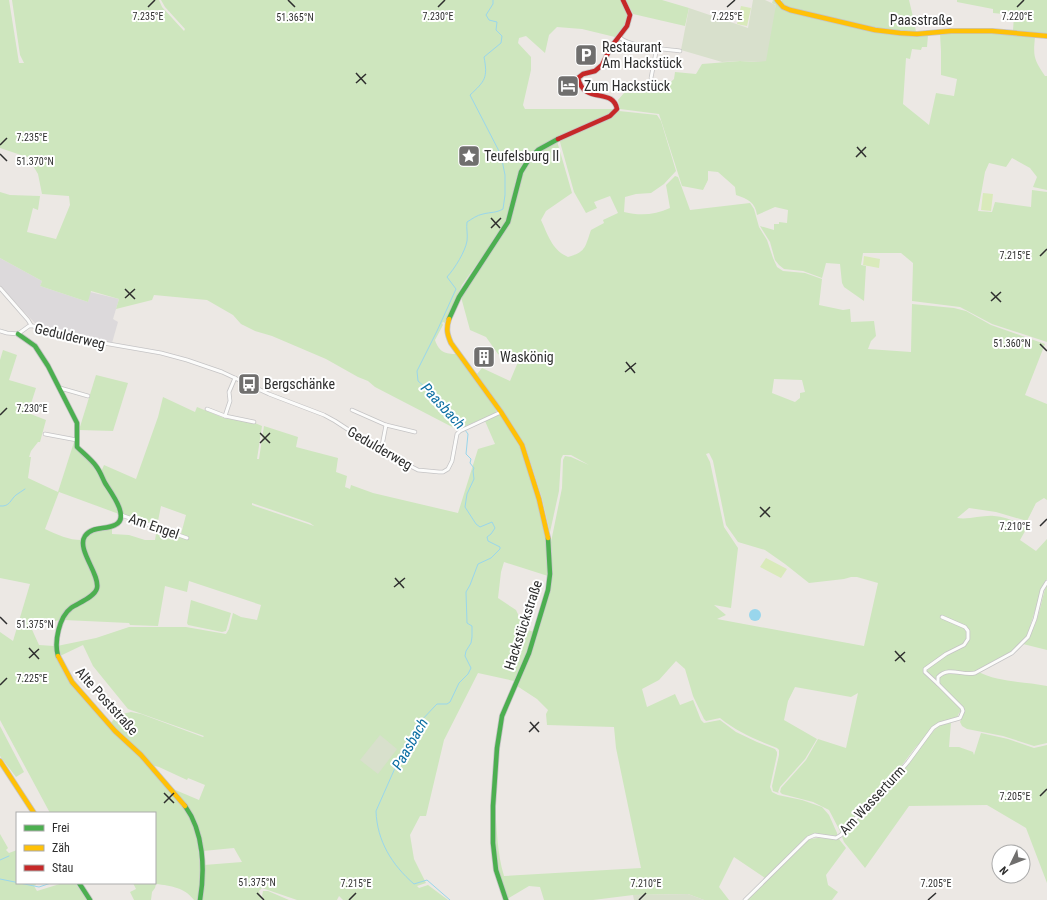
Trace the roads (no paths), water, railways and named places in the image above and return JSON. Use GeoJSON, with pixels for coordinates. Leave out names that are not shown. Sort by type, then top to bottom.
{"type":"FeatureCollection","features":[{"type":"Feature","properties":{"kind":"street","name":"Hackstückstraße"},"geometry":{"type":"LineString","coordinates":[[506,900],[496,870],[493,843],[492,806],[497,748],[502,716],[529,653],[546,596],[549,583],[550,566],[549,543],[545,522],[531,472],[520,442],[501,412],[451,344],[447,332],[448,320],[467,284],[508,222],[521,172],[529,159],[538,150],[549,143],[610,116],[617,109],[618,105],[609,98],[590,94],[584,91],[578,82],[578,78],[581,75],[593,72],[600,68],[609,50],[628,24],[630,12],[623,0]]}},
{"type":"Feature","properties":{"kind":"street","name":"Paasstraße"},"geometry":{"type":"LineString","coordinates":[[777,0],[783,7],[790,10],[875,30],[917,34],[951,31],[992,31],[1047,36]]}},
{"type":"Feature","properties":{"kind":"street"},"geometry":{"type":"LineString","coordinates":[[619,37],[623,41],[631,44],[680,51]]}},
{"type":"Feature","properties":{"kind":"street"},"geometry":{"type":"LineString","coordinates":[[651,78],[657,47]]}},
{"type":"Feature","properties":{"kind":"street"},"geometry":{"type":"LineString","coordinates":[[0,288],[31,325]]}},
{"type":"Feature","properties":{"kind":"street","name":"Gedulderweg"},"geometry":{"type":"LineString","coordinates":[[0,330],[7,333],[18,334],[31,325],[69,337],[177,356],[235,378],[269,394],[330,418],[381,451],[418,470],[443,472],[451,466],[457,434],[466,427],[501,412]]}},
{"type":"Feature","properties":{"kind":"street"},"geometry":{"type":"LineString","coordinates":[[18,334],[35,346],[48,366],[77,423],[76,444],[78,448],[96,466],[118,504],[121,515]]}},
{"type":"Feature","properties":{"kind":"street"},"geometry":{"type":"LineString","coordinates":[[225,416],[230,401],[229,392],[235,378]]}},
{"type":"Feature","properties":{"kind":"street"},"geometry":{"type":"LineString","coordinates":[[58,388],[88,396]]}},
{"type":"Feature","properties":{"kind":"street"},"geometry":{"type":"LineString","coordinates":[[207,409],[225,416],[254,422]]}},
{"type":"Feature","properties":{"kind":"street"},"geometry":{"type":"LineString","coordinates":[[352,410],[386,425],[415,432]]}},
{"type":"Feature","properties":{"kind":"street"},"geometry":{"type":"LineString","coordinates":[[381,451],[386,425]]}},
{"type":"Feature","properties":{"kind":"street"},"geometry":{"type":"LineString","coordinates":[[45,434],[76,440]]}},
{"type":"Feature","properties":{"kind":"street","name":"Am Engel"},"geometry":{"type":"LineString","coordinates":[[121,515],[187,538]]}},
{"type":"Feature","properties":{"kind":"street","name":"Alte Poststraße"},"geometry":{"type":"LineString","coordinates":[[121,515],[120,520],[116,525],[91,530],[84,537],[83,543],[87,558],[98,580],[97,589],[92,595],[70,609],[65,614],[57,636],[56,650],[60,661],[72,682],[115,731],[142,755],[178,796],[190,813],[196,825],[202,854],[203,882],[200,900]]}},
{"type":"Feature","properties":{"kind":"street"},"geometry":{"type":"LineString","coordinates":[[938,684],[938,677],[944,673],[952,671],[975,674],[1012,653],[1028,637],[1035,619],[1042,590],[1047,582]]}},
{"type":"Feature","properties":{"kind":"street","name":"Am Wasserturm"},"geometry":{"type":"LineString","coordinates":[[745,900],[808,838],[816,836],[836,838],[841,836],[908,762],[933,728],[940,724],[960,718],[963,711],[962,708],[925,672],[926,669],[943,656],[964,645],[968,641],[968,630],[963,626],[942,617]]}},
{"type":"Feature","properties":{"kind":"street"},"geometry":{"type":"LineString","coordinates":[[0,761],[33,812]]}},
{"type":"Feature","properties":{"kind":"street"},"geometry":{"type":"LineString","coordinates":[[80,884],[90,900]]}},
{"type":"Feature","properties":{"kind":"water"},"geometry":{"type":"Polygon","coordinates":[[[755,609],[759,611],[761,615],[759,619],[755,621],[751,619],[749,615],[751,611],[755,609]]]}},
{"type":"Feature","properties":{"kind":"waterway","name":"Paasbach"},"geometry":{"type":"LineString","coordinates":[[464,427],[460,421],[435,399],[418,381],[417,371],[456,289],[447,277],[459,260],[466,245],[467,222],[479,215],[496,212],[503,209],[505,175],[501,155],[470,95],[484,79],[486,70],[484,57],[501,43],[502,36],[496,30],[497,22],[489,20],[486,15],[493,4],[493,0]]}},
{"type":"Feature","properties":{"kind":"waterway","name":"Paasbach"},"geometry":{"type":"LineString","coordinates":[[450,900],[427,880],[414,884],[399,869],[387,852],[379,832],[376,811],[403,750],[413,738],[420,722],[437,704],[447,704],[450,702],[459,683],[468,674],[471,668],[465,656],[472,637],[472,626],[467,623],[466,592],[478,564],[491,558],[500,549],[500,547],[488,541],[487,537],[495,528],[492,522],[480,527],[476,524],[465,507],[467,494],[474,479],[474,468],[470,463],[471,459],[466,454],[468,434],[465,430]]}},
{"type":"Feature","properties":{"kind":"waterway"},"geometry":{"type":"LineString","coordinates":[[0,506],[8,504],[16,495],[25,489]]}},
{"type":"Feature","properties":{"kind":"waterway"},"geometry":{"type":"LineString","coordinates":[[0,860],[9,856]]}},
{"type":"Feature","properties":{"kind":"waterway"},"geometry":{"type":"LineString","coordinates":[[0,879],[16,882]]}},
{"type":"Feature","properties":{"kind":"waterway"},"geometry":{"type":"LineString","coordinates":[[24,884],[39,887],[48,884]]}},
{"type":"Feature","properties":{"kind":"place","name":"Restaurant Am Hackstück"},"geometry":{"type":"Point","coordinates":[586,55]}},
{"type":"Feature","properties":{"kind":"place","name":"Zum Hackstück"},"geometry":{"type":"Point","coordinates":[568,86]}},
{"type":"Feature","properties":{"kind":"place","name":"Teufelsburg II"},"geometry":{"type":"Point","coordinates":[469,156]}},
{"type":"Feature","properties":{"kind":"place","name":"Waskönig"},"geometry":{"type":"Point","coordinates":[484,357]}},
{"type":"Feature","properties":{"kind":"place","name":"Bergschänke"},"geometry":{"type":"Point","coordinates":[249,384]}}]}
